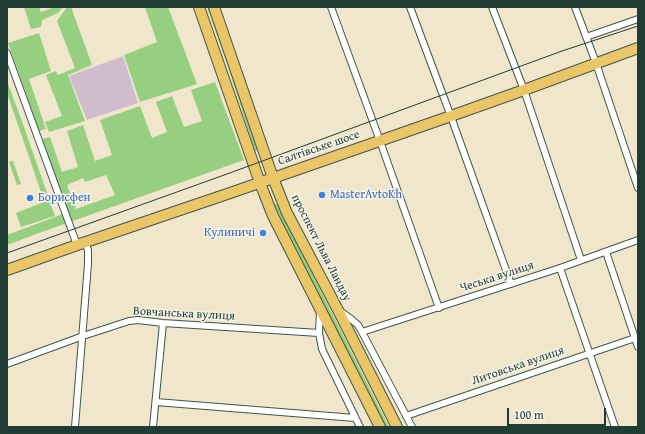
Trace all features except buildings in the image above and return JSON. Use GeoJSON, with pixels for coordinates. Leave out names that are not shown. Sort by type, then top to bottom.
{"type":"FeatureCollection","features":[{"type":"Feature","properties":{"kind":"main road"},"geometry":{"type":"LineString","coordinates":[[199,7],[260,183],[273,216],[380,427]]}},
{"type":"Feature","properties":{"kind":"main road","name":"проспект Льва Ландау"},"geometry":{"type":"LineString","coordinates":[[214,7],[273,178],[287,213],[397,427]]}},
{"type":"Feature","properties":{"kind":"main road","name":"Салтівське шосе"},"geometry":{"type":"LineString","coordinates":[[7,270],[380,141],[638,48]]}},
{"type":"Feature","properties":{"kind":"street"},"geometry":{"type":"LineString","coordinates":[[331,7],[439,308]]}},
{"type":"Feature","properties":{"kind":"street"},"geometry":{"type":"LineString","coordinates":[[410,7],[511,284]]}},
{"type":"Feature","properties":{"kind":"street"},"geometry":{"type":"LineString","coordinates":[[492,7],[524,90],[581,260]]}},
{"type":"Feature","properties":{"kind":"street"},"geometry":{"type":"LineString","coordinates":[[575,7],[596,63],[638,188]]}},
{"type":"Feature","properties":{"kind":"street"},"geometry":{"type":"LineString","coordinates":[[586,37],[638,19]]}},
{"type":"Feature","properties":{"kind":"street"},"geometry":{"type":"LineString","coordinates":[[7,53],[81,244],[88,250],[76,427]]}},
{"type":"Feature","properties":{"kind":"street","name":"Чеська вулиця"},"geometry":{"type":"LineString","coordinates":[[362,332],[560,268],[638,240]]}},
{"type":"Feature","properties":{"kind":"street"},"geometry":{"type":"LineString","coordinates":[[606,252],[636,337],[638,347]]}},
{"type":"Feature","properties":{"kind":"street"},"geometry":{"type":"LineString","coordinates":[[560,268],[615,427]]}},
{"type":"Feature","properties":{"kind":"street"},"geometry":{"type":"LineString","coordinates":[[320,309],[319,333],[322,349],[360,427]]}},
{"type":"Feature","properties":{"kind":"street"},"geometry":{"type":"LineString","coordinates":[[338,310],[351,319],[362,332],[412,427]]}},
{"type":"Feature","properties":{"kind":"street","name":"Вовчанська вулиця"},"geometry":{"type":"LineString","coordinates":[[7,364],[82,336],[129,321],[138,320],[163,323],[319,333]]}},
{"type":"Feature","properties":{"kind":"street"},"geometry":{"type":"LineString","coordinates":[[153,427],[163,323]]}},
{"type":"Feature","properties":{"kind":"street","name":"Литовська вулиця"},"geometry":{"type":"LineString","coordinates":[[406,416],[636,337]]}},
{"type":"Feature","properties":{"kind":"street"},"geometry":{"type":"LineString","coordinates":[[156,402],[355,418]]}},
{"type":"Feature","properties":{"kind":"shaded area"},"geometry":{"type":"Polygon","coordinates":[[[123,56],[138,103],[87,120],[69,76],[123,56]]]}},
{"type":"Feature","properties":{"kind":"green space"},"geometry":{"type":"Polygon","coordinates":[[[24,7],[39,7],[41,12],[55,7],[63,7],[58,13],[42,20],[41,27],[31,29],[24,7]]]}},
{"type":"Feature","properties":{"kind":"green space"},"geometry":{"type":"Polygon","coordinates":[[[67,7],[71,7],[92,65],[68,75],[85,121],[49,132],[45,122],[62,116],[46,75],[56,71],[58,75],[75,68],[57,21],[67,7]]]}},
{"type":"Feature","properties":{"kind":"green space"},"geometry":{"type":"Polygon","coordinates":[[[145,7],[168,7],[197,84],[140,102],[124,55],[157,42],[145,7]]]}},
{"type":"Feature","properties":{"kind":"green space"},"geometry":{"type":"Polygon","coordinates":[[[207,7],[211,7],[259,150],[255,151],[207,7]]]}},
{"type":"Feature","properties":{"kind":"green space"},"geometry":{"type":"Polygon","coordinates":[[[39,33],[51,71],[29,79],[46,129],[39,131],[8,43],[39,33]]]}},
{"type":"Feature","properties":{"kind":"green space"},"geometry":{"type":"Polygon","coordinates":[[[7,81],[47,193],[42,195],[7,93],[7,81]]]}},
{"type":"Feature","properties":{"kind":"green space"},"geometry":{"type":"Polygon","coordinates":[[[215,82],[244,160],[7,245],[7,235],[68,212],[42,139],[50,137],[62,172],[78,167],[67,131],[83,125],[95,161],[112,155],[100,120],[140,106],[152,138],[167,132],[156,102],[172,96],[184,127],[202,121],[191,90],[215,82]],[[106,175],[85,182],[83,178],[67,185],[76,209],[115,195],[106,175]]]}},
{"type":"Feature","properties":{"kind":"green space"},"geometry":{"type":"Polygon","coordinates":[[[13,161],[21,184],[17,185],[9,162],[13,161]]]}},
{"type":"Feature","properties":{"kind":"green space"},"geometry":{"type":"Polygon","coordinates":[[[49,200],[55,216],[21,227],[16,213],[49,200]]]}},
{"type":"Feature","properties":{"kind":"green space"},"geometry":{"type":"Polygon","coordinates":[[[277,204],[389,427],[385,427],[274,205],[277,204]]]}},
{"type":"Feature","properties":{"kind":"tram line"},"geometry":{"type":"LineString","coordinates":[[7,253],[562,51],[638,26]]}},
{"type":"Feature","properties":{"kind":"place","name":"MasterAvtoKh"},"geometry":{"type":"Point","coordinates":[322,195]}},
{"type":"Feature","properties":{"kind":"place","name":"Борисфен"},"geometry":{"type":"Point","coordinates":[30,198]}},
{"type":"Feature","properties":{"kind":"place","name":"Кулиничі"},"geometry":{"type":"Point","coordinates":[263,233]}}]}
